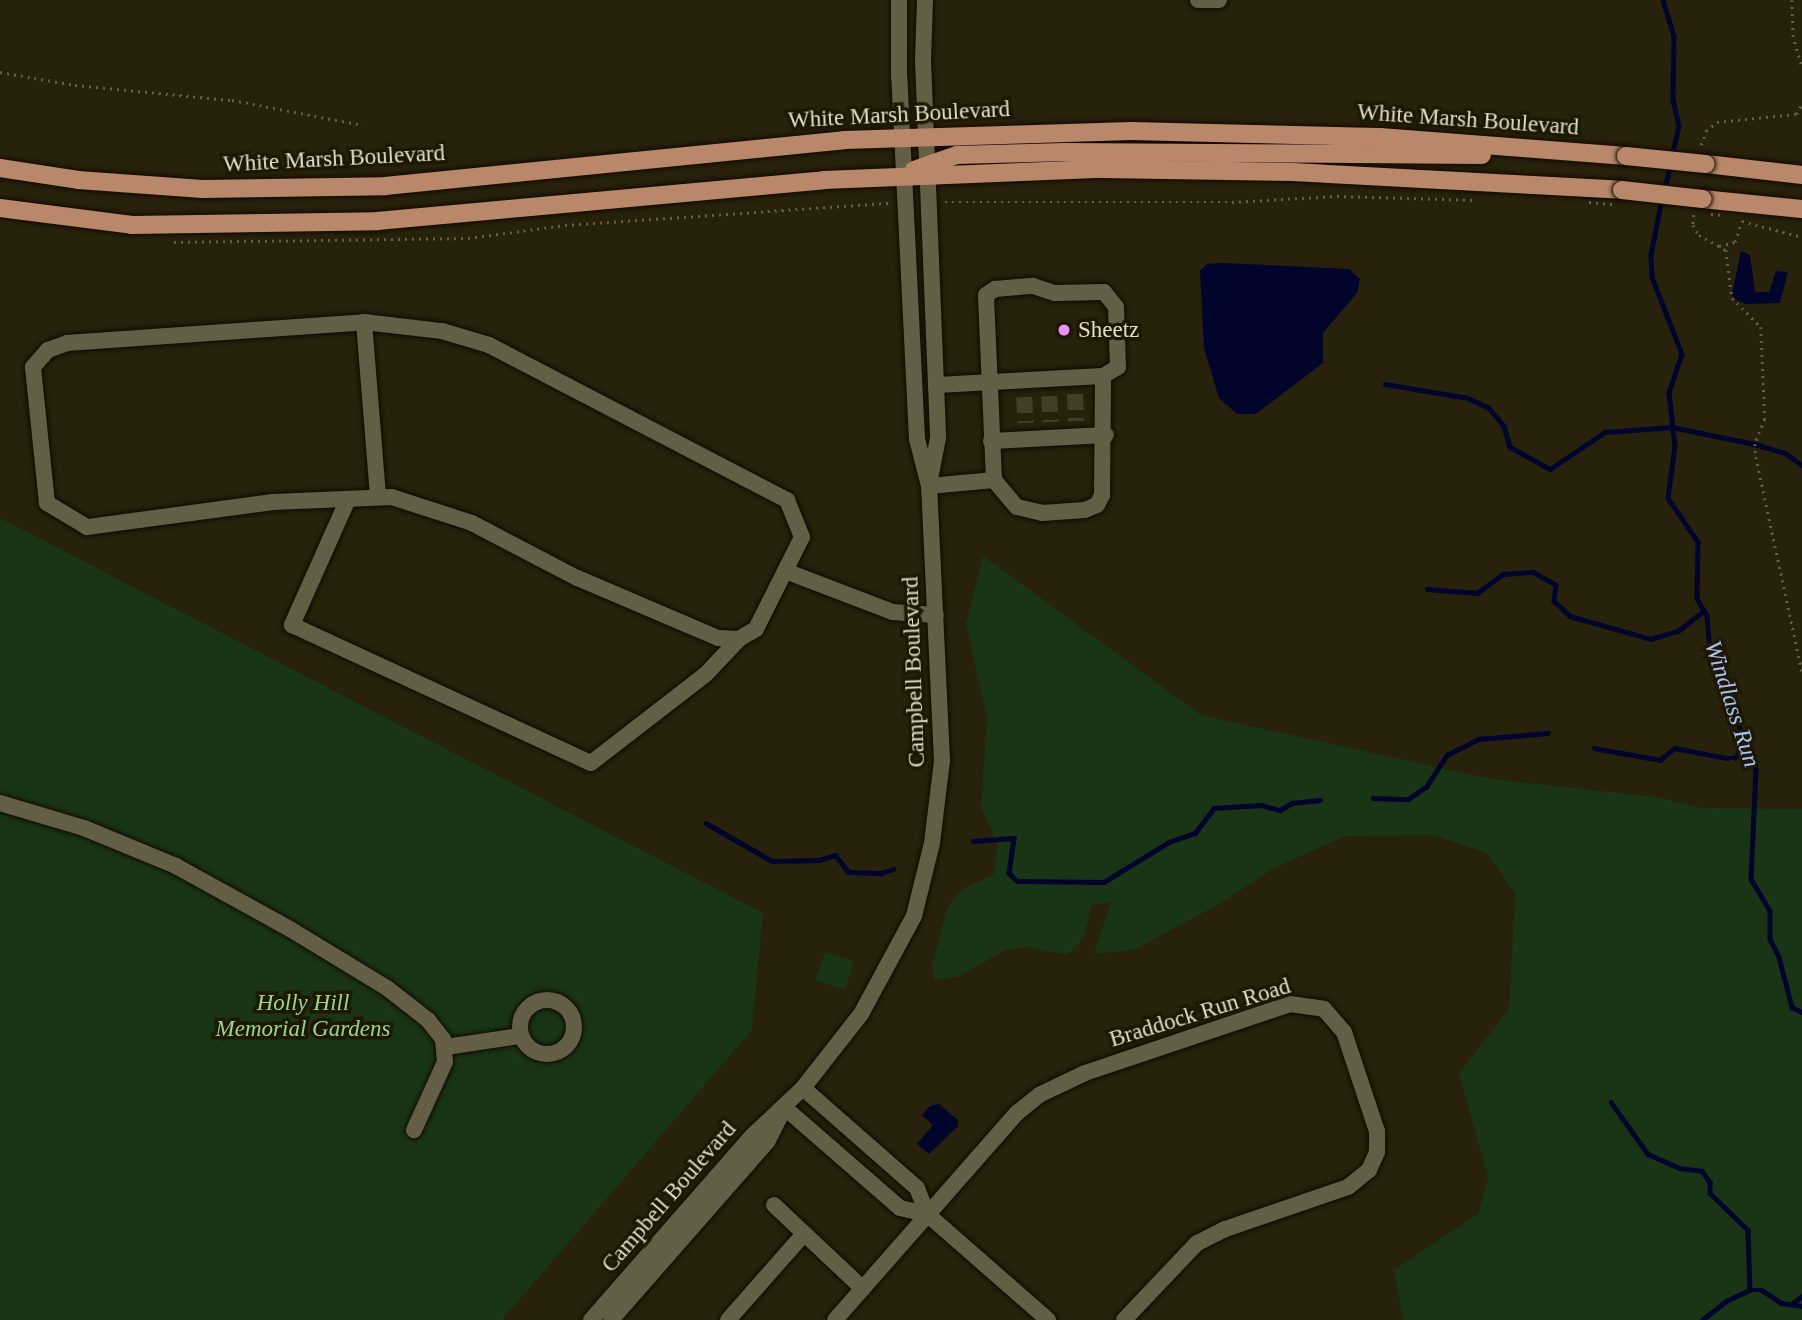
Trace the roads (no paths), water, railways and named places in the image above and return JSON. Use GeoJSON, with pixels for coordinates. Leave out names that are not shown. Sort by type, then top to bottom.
{"type":"FeatureCollection","features":[{"type":"Feature","properties":{"kind":"main road","name":"White Marsh Boulevard"},"geometry":{"type":"LineString","coordinates":[[0,168],[78,180],[203,189],[385,186],[722,150],[927,136],[1243,132],[1703,161],[1802,175]]}},
{"type":"Feature","properties":{"kind":"main road"},"geometry":{"type":"LineString","coordinates":[[0,208],[132,225],[363,222],[668,191],[905,174],[927,169],[957,155],[1078,152],[1373,157],[1534,150]]}},
{"type":"Feature","properties":{"kind":"main road"},"geometry":{"type":"LineString","coordinates":[[927,169],[1292,172],[1622,190],[1698,205],[1802,209]]}},
{"type":"Feature","properties":{"kind":"street","name":"Campbell Boulevard"},"geometry":{"type":"LineString","coordinates":[[591,1320],[752,1136],[785,1108],[803,1088],[861,1014],[914,916],[932,843],[942,760],[929,486],[917,439],[902,138],[899,0]]}},
{"type":"Feature","properties":{"kind":"street","name":"Campbell Boulevard"},"geometry":{"type":"LineString","coordinates":[[925,0],[927,169],[938,438],[929,486]]}},
{"type":"Feature","properties":{"kind":"street"},"geometry":{"type":"LineString","coordinates":[[1198,0],[1219,0]]}},
{"type":"Feature","properties":{"kind":"street"},"geometry":{"type":"LineString","coordinates":[[936,385],[988,382],[1024,389],[1074,386],[1103,376],[1118,367],[1112,299],[1097,290],[1055,293],[1033,286],[995,289],[985,303],[988,382],[994,480],[1017,507],[1030,512],[1085,510],[1097,505],[1102,495],[1106,435],[1103,376]]}},
{"type":"Feature","properties":{"kind":"street"},"geometry":{"type":"LineString","coordinates":[[364,323],[378,497]]}},
{"type":"Feature","properties":{"kind":"street"},"geometry":{"type":"LineString","coordinates":[[348,499],[292,625],[592,763],[705,675],[739,639],[756,629],[788,572],[802,537],[787,500],[489,345],[442,331],[364,323],[67,343],[47,350],[33,367],[47,503],[87,527],[272,502],[392,497],[472,523],[613,594],[718,638],[739,639]]}},
{"type":"Feature","properties":{"kind":"street"},"geometry":{"type":"LineString","coordinates":[[991,440],[1026,431],[1077,428],[1106,435]]}},
{"type":"Feature","properties":{"kind":"street"},"geometry":{"type":"LineString","coordinates":[[929,486],[994,480]]}},
{"type":"Feature","properties":{"kind":"street"},"geometry":{"type":"LineString","coordinates":[[788,572],[893,611],[936,615]]}},
{"type":"Feature","properties":{"kind":"street"},"geometry":{"type":"LineString","coordinates":[[0,803],[151,854],[244,904],[387,988],[436,1028],[446,1047],[444,1071],[414,1130]]}},
{"type":"Feature","properties":{"kind":"street","name":"Braddock Run Road"},"geometry":{"type":"LineString","coordinates":[[835,1320],[1017,1113],[1064,1081],[1290,1004],[1324,1009],[1344,1032],[1377,1131],[1377,1152],[1369,1170],[1348,1187],[1225,1229],[1197,1243],[1124,1320]]}},
{"type":"Feature","properties":{"kind":"street"},"geometry":{"type":"LineString","coordinates":[[446,1047],[520,1036]]}},
{"type":"Feature","properties":{"kind":"street"},"geometry":{"type":"LineString","coordinates":[[803,1088],[917,1188],[927,1214],[1048,1320]]}},
{"type":"Feature","properties":{"kind":"street","name":"Campbell Boulevard"},"geometry":{"type":"LineString","coordinates":[[611,1320],[767,1142],[785,1108]]}},
{"type":"Feature","properties":{"kind":"street"},"geometry":{"type":"LineString","coordinates":[[785,1108],[901,1208],[927,1214]]}},
{"type":"Feature","properties":{"kind":"street"},"geometry":{"type":"LineString","coordinates":[[774,1205],[863,1289]]}},
{"type":"Feature","properties":{"kind":"street"},"geometry":{"type":"LineString","coordinates":[[728,1320],[803,1235]]}},
{"type":"Feature","properties":{"kind":"water"},"geometry":{"type":"Polygon","coordinates":[[[1741,251],[1750,255],[1755,292],[1769,292],[1776,271],[1788,272],[1780,303],[1746,304],[1732,295],[1741,251]]]}},
{"type":"Feature","properties":{"kind":"water"},"geometry":{"type":"Polygon","coordinates":[[[1207,264],[1349,269],[1360,279],[1357,293],[1323,333],[1323,363],[1256,414],[1237,414],[1219,398],[1204,348],[1200,271],[1207,264]]]}},
{"type":"Feature","properties":{"kind":"water"},"geometry":{"type":"Polygon","coordinates":[[[939,1104],[958,1120],[958,1126],[929,1154],[917,1144],[933,1125],[922,1115],[930,1106],[939,1104]]]}},
{"type":"Feature","properties":{"kind":"waterway","name":"Windlass Run"},"geometry":{"type":"LineString","coordinates":[[1663,0],[1674,36],[1673,100],[1679,126],[1672,157]]}},
{"type":"Feature","properties":{"kind":"waterway","name":"Windlass Run"},"geometry":{"type":"LineString","coordinates":[[1664,191],[1670,165]]}},
{"type":"Feature","properties":{"kind":"waterway","name":"Windlass Run"},"geometry":{"type":"LineString","coordinates":[[1662,199],[1651,255],[1652,277],[1682,354],[1669,393],[1675,446],[1668,498],[1698,542],[1697,598],[1707,616],[1710,650],[1756,769],[1751,879],[1770,911],[1770,939],[1779,957],[1792,1007],[1802,1012]]}},
{"type":"Feature","properties":{"kind":"waterway"},"geometry":{"type":"LineString","coordinates":[[1385,384],[1468,398],[1489,408],[1504,426],[1510,447],[1550,469],[1605,432],[1672,427],[1755,444],[1785,453],[1802,465]]}},
{"type":"Feature","properties":{"kind":"waterway"},"geometry":{"type":"LineString","coordinates":[[1427,589],[1477,593],[1503,574],[1533,572],[1556,585],[1554,601],[1570,616],[1651,639],[1678,631],[1704,611]]}},
{"type":"Feature","properties":{"kind":"waterway"},"geometry":{"type":"LineString","coordinates":[[1373,798],[1408,799],[1426,787],[1447,755],[1479,739],[1548,733]]}},
{"type":"Feature","properties":{"kind":"waterway"},"geometry":{"type":"LineString","coordinates":[[1594,748],[1660,760],[1675,748],[1735,758],[1744,744]]}},
{"type":"Feature","properties":{"kind":"waterway"},"geometry":{"type":"LineString","coordinates":[[973,841],[1014,838],[1009,873],[1017,881],[1104,882],[1169,842],[1195,833],[1214,808],[1261,805],[1280,810],[1292,803],[1320,800]]}},
{"type":"Feature","properties":{"kind":"waterway"},"geometry":{"type":"LineString","coordinates":[[706,823],[772,861],[819,860],[835,855],[849,872],[881,873],[893,869]]}},
{"type":"Feature","properties":{"kind":"waterway"},"geometry":{"type":"LineString","coordinates":[[1611,1102],[1648,1154],[1679,1168],[1702,1171],[1710,1182],[1710,1193],[1748,1230],[1750,1290]]}},
{"type":"Feature","properties":{"kind":"waterway","name":"Windlass Run"},"geometry":{"type":"LineString","coordinates":[[1702,1320],[1726,1301],[1750,1290],[1762,1290],[1781,1303],[1802,1306]]}},
{"type":"Feature","properties":{"kind":"waterway","name":"Windlass Run"},"geometry":{"type":"LineString","coordinates":[[1793,1303],[1802,1296]]}},
{"type":"Feature","properties":{"kind":"tunnel"},"geometry":{"type":"LineString","coordinates":[[1075,394],[1076,421]]}},
{"type":"Feature","properties":{"kind":"tunnel"},"geometry":{"type":"LineString","coordinates":[[1049,396],[1051,422]]}},
{"type":"Feature","properties":{"kind":"tunnel"},"geometry":{"type":"LineString","coordinates":[[1024,397],[1026,423]]}},
{"type":"Feature","properties":{"kind":"place","name":"Sheetz"},"geometry":{"type":"Point","coordinates":[1064,330]}},
{"type":"Feature","properties":{"kind":"park label","name":"Holly Hill Memorial Gardens"},"geometry":{"type":"Point","coordinates":[303,1016]}}]}
